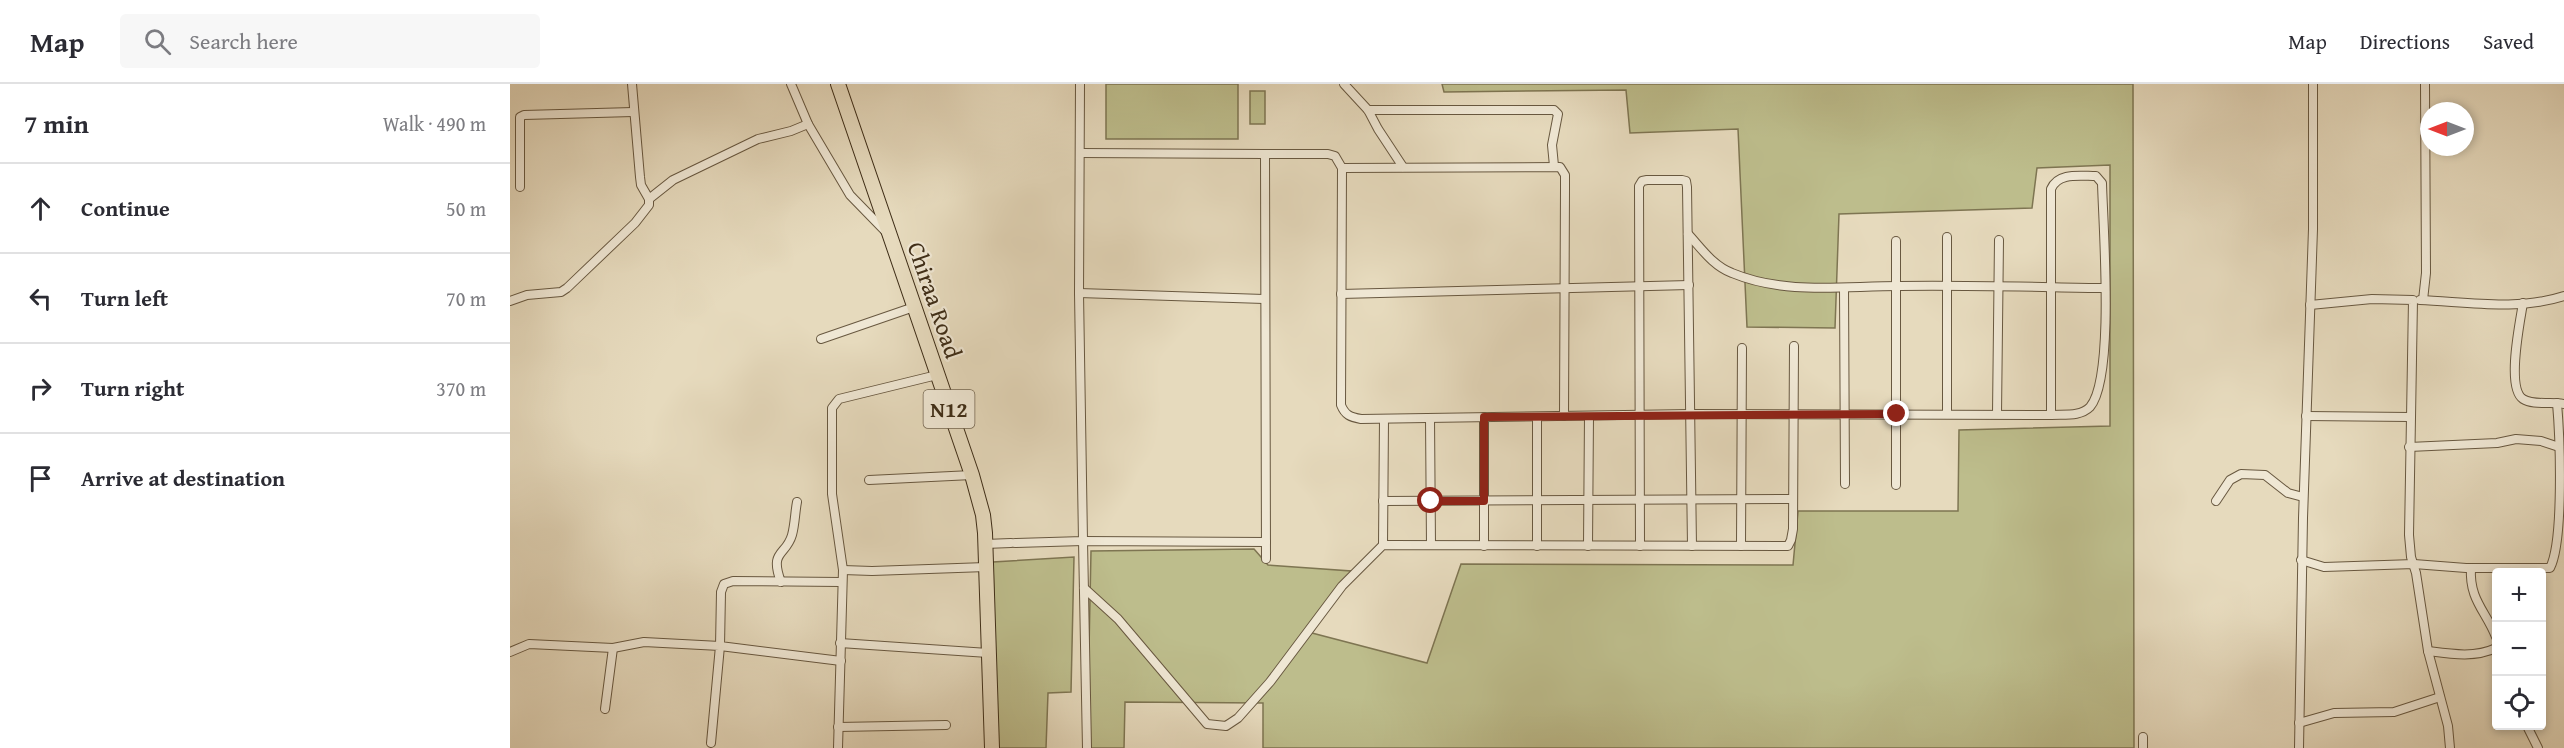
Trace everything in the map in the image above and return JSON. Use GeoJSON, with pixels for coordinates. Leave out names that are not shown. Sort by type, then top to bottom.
{"type":"FeatureCollection","features":[{"type":"Feature","properties":{"kind":"highway","name":"Chiraa Road"},"geometry":{"type":"LineString","coordinates":[[838,84],[972,475],[983,515],[992,748]]}},
{"type":"Feature","properties":{"kind":"street"},"geometry":{"type":"LineString","coordinates":[[510,301],[527,296],[561,292],[635,223],[649,206],[649,199],[641,185],[632,84]]}},
{"type":"Feature","properties":{"kind":"street"},"geometry":{"type":"LineString","coordinates":[[791,84],[808,124],[850,195],[889,235]]}},
{"type":"Feature","properties":{"kind":"street"},"geometry":{"type":"LineString","coordinates":[[1080,84],[1079,293],[1087,748]]}},
{"type":"Feature","properties":{"kind":"street"},"geometry":{"type":"LineString","coordinates":[[1344,84],[1368,111],[1403,167]]}},
{"type":"Feature","properties":{"kind":"street"},"geometry":{"type":"LineString","coordinates":[[2299,748],[2301,560],[2313,230],[2313,84]]}},
{"type":"Feature","properties":{"kind":"street"},"geometry":{"type":"LineString","coordinates":[[2425,84],[2426,273],[2418,300],[2410,417],[2409,535],[2410,557],[2414,564],[2428,651],[2448,726],[2450,748]]}},
{"type":"Feature","properties":{"kind":"street"},"geometry":{"type":"LineString","coordinates":[[1368,111],[1554,110],[1558,114],[1552,145],[1554,166]]}},
{"type":"Feature","properties":{"kind":"street"},"geometry":{"type":"LineString","coordinates":[[520,188],[520,117],[524,115],[633,112]]}},
{"type":"Feature","properties":{"kind":"street"},"geometry":{"type":"LineString","coordinates":[[649,199],[673,180],[758,139],[791,131],[808,124]]}},
{"type":"Feature","properties":{"kind":"street"},"geometry":{"type":"LineString","coordinates":[[1080,153],[1328,154],[1335,156],[1342,168],[1341,405],[1350,417],[1384,418],[1691,414],[2051,415],[2079,414],[2088,408],[2100,387],[2105,351],[2102,183],[2096,176],[2060,177],[2054,181],[2051,189],[2051,415]]}},
{"type":"Feature","properties":{"kind":"street"},"geometry":{"type":"LineString","coordinates":[[1265,154],[1266,559]]}},
{"type":"Feature","properties":{"kind":"street"},"geometry":{"type":"LineString","coordinates":[[1342,168],[1560,167],[1565,175],[1564,416]]}},
{"type":"Feature","properties":{"kind":"street"},"geometry":{"type":"LineString","coordinates":[[1640,546],[1639,186],[1642,181],[1686,181],[1692,546]]}},
{"type":"Feature","properties":{"kind":"street"},"geometry":{"type":"LineString","coordinates":[[1688,234],[1709,258],[1730,273],[1773,285],[1844,288],[1896,286],[2104,288]]}},
{"type":"Feature","properties":{"kind":"street"},"geometry":{"type":"LineString","coordinates":[[1947,237],[1947,414]]}},
{"type":"Feature","properties":{"kind":"street"},"geometry":{"type":"LineString","coordinates":[[1997,414],[1999,240]]}},
{"type":"Feature","properties":{"kind":"street"},"geometry":{"type":"LineString","coordinates":[[1896,241],[1896,485]]}},
{"type":"Feature","properties":{"kind":"street"},"geometry":{"type":"LineString","coordinates":[[1341,294],[1689,285]]}},
{"type":"Feature","properties":{"kind":"street"},"geometry":{"type":"LineString","coordinates":[[1844,288],[1845,484]]}},
{"type":"Feature","properties":{"kind":"street"},"geometry":{"type":"LineString","coordinates":[[1079,293],[1264,299]]}},
{"type":"Feature","properties":{"kind":"street"},"geometry":{"type":"LineString","coordinates":[[2310,305],[2372,299],[2487,304],[2523,303],[2564,296]]}},
{"type":"Feature","properties":{"kind":"street"},"geometry":{"type":"LineString","coordinates":[[2301,560],[2324,567],[2414,564],[2471,568],[2550,568],[2555,560],[2560,516],[2561,404],[2529,402],[2520,397],[2516,390],[2515,364],[2523,303]]}},
{"type":"Feature","properties":{"kind":"street"},"geometry":{"type":"LineString","coordinates":[[821,339],[914,307]]}},
{"type":"Feature","properties":{"kind":"street"},"geometry":{"type":"LineString","coordinates":[[1383,545],[1788,546],[1793,529],[1794,346]]}},
{"type":"Feature","properties":{"kind":"street"},"geometry":{"type":"LineString","coordinates":[[1741,546],[1742,348]]}},
{"type":"Feature","properties":{"kind":"street"},"geometry":{"type":"LineString","coordinates":[[838,748],[843,570],[832,494],[831,419],[834,403],[839,399],[937,375]]}},
{"type":"Feature","properties":{"kind":"street"},"geometry":{"type":"LineString","coordinates":[[1588,416],[1588,546]]}},
{"type":"Feature","properties":{"kind":"street"},"geometry":{"type":"LineString","coordinates":[[2306,416],[2410,417]]}},
{"type":"Feature","properties":{"kind":"street"},"geometry":{"type":"LineString","coordinates":[[1484,417],[1484,546]]}},
{"type":"Feature","properties":{"kind":"street"},"geometry":{"type":"LineString","coordinates":[[1537,417],[1537,546]]}},
{"type":"Feature","properties":{"kind":"street"},"geometry":{"type":"LineString","coordinates":[[1084,588],[1118,619],[1207,724],[1226,726],[1238,718],[1270,682],[1342,586],[1383,545],[1384,418]]}},
{"type":"Feature","properties":{"kind":"street"},"geometry":{"type":"LineString","coordinates":[[1430,418],[1431,545]]}},
{"type":"Feature","properties":{"kind":"street"},"geometry":{"type":"LineString","coordinates":[[2409,447],[2516,439],[2541,441],[2559,447]]}},
{"type":"Feature","properties":{"kind":"street"},"geometry":{"type":"LineString","coordinates":[[2216,501],[2230,480],[2241,474],[2265,475],[2288,493],[2303,497]]}},
{"type":"Feature","properties":{"kind":"street"},"geometry":{"type":"LineString","coordinates":[[869,480],[972,475]]}},
{"type":"Feature","properties":{"kind":"street"},"geometry":{"type":"LineString","coordinates":[[1383,501],[1793,499]]}},
{"type":"Feature","properties":{"kind":"street"},"geometry":{"type":"LineString","coordinates":[[782,582],[777,570],[778,555],[792,537],[797,502]]}},
{"type":"Feature","properties":{"kind":"street"},"geometry":{"type":"LineString","coordinates":[[985,544],[1083,541],[1266,542]]}},
{"type":"Feature","properties":{"kind":"street"},"geometry":{"type":"LineString","coordinates":[[843,570],[986,567]]}},
{"type":"Feature","properties":{"kind":"street"},"geometry":{"type":"LineString","coordinates":[[2471,568],[2470,584],[2492,630]]}},
{"type":"Feature","properties":{"kind":"street"},"geometry":{"type":"LineString","coordinates":[[711,743],[720,646],[721,592],[724,584],[733,581],[842,582]]}},
{"type":"Feature","properties":{"kind":"street"},"geometry":{"type":"LineString","coordinates":[[510,652],[529,644],[613,648],[644,642],[720,646],[841,661]]}},
{"type":"Feature","properties":{"kind":"street"},"geometry":{"type":"LineString","coordinates":[[840,643],[988,653]]}},
{"type":"Feature","properties":{"kind":"street"},"geometry":{"type":"LineString","coordinates":[[605,709],[613,648]]}},
{"type":"Feature","properties":{"kind":"street"},"geometry":{"type":"LineString","coordinates":[[2428,651],[2470,654],[2492,650]]}},
{"type":"Feature","properties":{"kind":"street"},"geometry":{"type":"LineString","coordinates":[[2299,723],[2334,714],[2394,712],[2440,697]]}},
{"type":"Feature","properties":{"kind":"street"},"geometry":{"type":"LineString","coordinates":[[838,727],[946,725]]}},
{"type":"Feature","properties":{"kind":"street"},"geometry":{"type":"LineString","coordinates":[[2529,730],[2538,748]]}},
{"type":"Feature","properties":{"kind":"street"},"geometry":{"type":"LineString","coordinates":[[2143,737],[2143,748]]}},
{"type":"Feature","properties":{"kind":"green space"},"geometry":{"type":"Polygon","coordinates":[[[1106,84],[1238,84],[1238,139],[1106,139],[1106,84]]]}},
{"type":"Feature","properties":{"kind":"green space"},"geometry":{"type":"Polygon","coordinates":[[[1442,84],[2133,84],[2134,748],[1263,748],[1263,703],[1125,702],[1124,748],[1087,748],[1091,551],[1254,549],[1268,565],[1351,571],[1312,633],[1427,663],[1461,564],[1793,565],[1798,511],[1958,511],[1959,430],[2110,426],[2110,165],[2037,168],[2032,208],[1839,214],[1835,328],[1747,327],[1738,129],[1630,133],[1626,90],[1444,92],[1442,84]]]}},
{"type":"Feature","properties":{"kind":"green space"},"geometry":{"type":"Polygon","coordinates":[[[1250,91],[1265,91],[1265,124],[1250,124],[1250,91]]]}},
{"type":"Feature","properties":{"kind":"green space"},"geometry":{"type":"Polygon","coordinates":[[[1074,557],[1071,692],[1048,693],[1046,748],[997,748],[993,562],[1074,557]]]}},
{"type":"Feature","properties":{"kind":"route"},"geometry":{"type":"LineString","coordinates":[[1431,501],[1484,501],[1484,417],[1897,414]]}}]}
